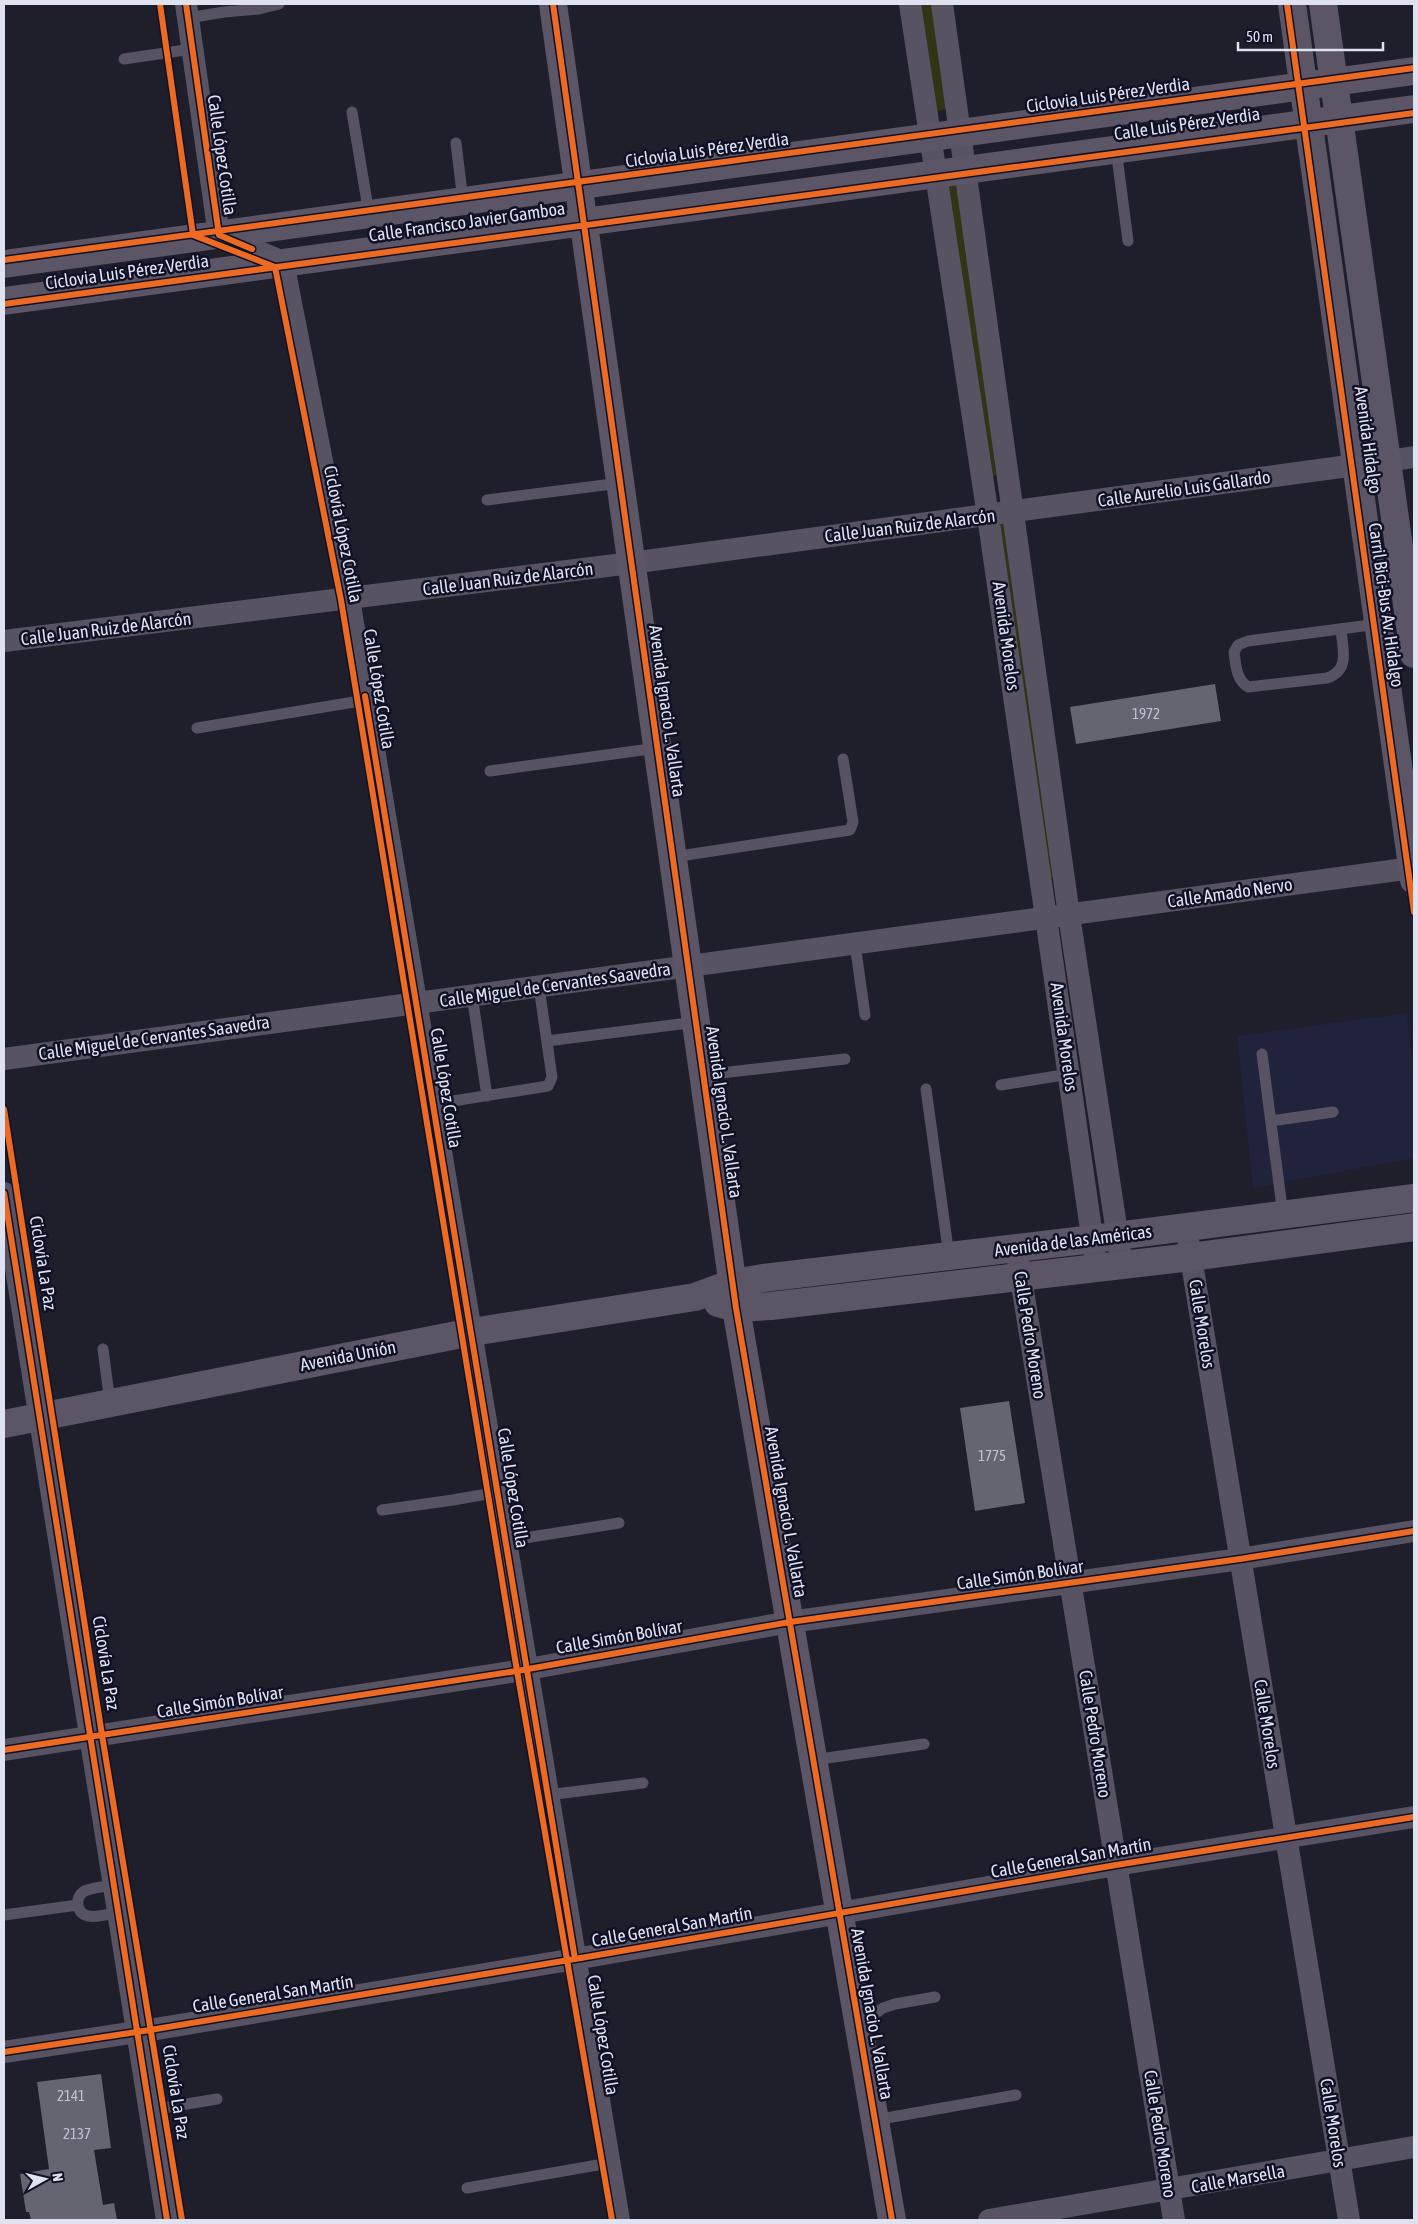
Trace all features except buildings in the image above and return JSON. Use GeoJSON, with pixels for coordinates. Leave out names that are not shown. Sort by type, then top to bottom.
{"type":"FeatureCollection","features":[{"type":"Feature","properties":{"kind":"main road","name":"Avenida Ignacio L. Vallarta"},"geometry":{"type":"LineString","coordinates":[[553,4],[734,1296],[892,2220]]}},
{"type":"Feature","properties":{"kind":"main road","name":"Avenida Hidalgo"},"geometry":{"type":"LineString","coordinates":[[1292,4],[1413,874]]}},
{"type":"Feature","properties":{"kind":"main road","name":"Avenida Hidalgo"},"geometry":{"type":"LineString","coordinates":[[1323,4],[1339,119],[1401,459],[1414,654]]}},
{"type":"Feature","properties":{"kind":"main road","name":"Calle Luis Pérez Verdia"},"geometry":{"type":"LineString","coordinates":[[959,135],[1414,71]]}},
{"type":"Feature","properties":{"kind":"main road","name":"Calle Luis Pérez Verdia"},"geometry":{"type":"LineString","coordinates":[[964,169],[1414,109]]}},
{"type":"Feature","properties":{"kind":"main road","name":"Calle Francisco Javier Gamboa"},"geometry":{"type":"LineString","coordinates":[[4,264],[959,135]]}},
{"type":"Feature","properties":{"kind":"main road","name":"Calle Francisco Javier Gamboa"},"geometry":{"type":"LineString","coordinates":[[4,301],[964,169]]}},
{"type":"Feature","properties":{"kind":"main road","name":"Avenida de las Américas"},"geometry":{"type":"LineString","coordinates":[[734,1296],[949,1256],[1414,1198]]}},
{"type":"Feature","properties":{"kind":"main road","name":"Avenida de las Américas"},"geometry":{"type":"LineString","coordinates":[[734,1296],[1020,1277],[1191,1257],[1414,1227]]}},
{"type":"Feature","properties":{"kind":"main road","name":"Avenida Unión"},"geometry":{"type":"LineString","coordinates":[[4,1424],[472,1332],[695,1297],[734,1296]]}},
{"type":"Feature","properties":{"kind":"street","name":"Avenida Morelos"},"geometry":{"type":"LineString","coordinates":[[910,4],[934,173],[988,516],[1069,1074],[1110,1267]]}},
{"type":"Feature","properties":{"kind":"street","name":"Avenida Morelos"},"geometry":{"type":"LineString","coordinates":[[942,4],[1069,916],[1105,1238]]}},
{"type":"Feature","properties":{"kind":"street","name":"Calle López Cotilla"},"geometry":{"type":"LineString","coordinates":[[187,11],[219,235],[283,262],[349,599],[619,2220]]}},
{"type":"Feature","properties":{"kind":"street","name":"Calle Aurelio Luis Gallardo"},"geometry":{"type":"LineString","coordinates":[[1012,513],[1356,465]]}},
{"type":"Feature","properties":{"kind":"street","name":"Calle Juan Ruiz de Alarcón"},"geometry":{"type":"LineString","coordinates":[[4,641],[349,599],[1012,513]]}},
{"type":"Feature","properties":{"kind":"street","name":"Calle Amado Nervo"},"geometry":{"type":"LineString","coordinates":[[1047,919],[1413,874]]}},
{"type":"Feature","properties":{"kind":"street","name":"Calle Miguel de Cervantes Saavedra"},"geometry":{"type":"LineString","coordinates":[[4,1058],[1047,919]]}},
{"type":"Feature","properties":{"kind":"street"},"geometry":{"type":"LineString","coordinates":[[4,1193],[167,2220]]}},
{"type":"Feature","properties":{"kind":"street","name":"Calle Morelos"},"geometry":{"type":"LineString","coordinates":[[1186,1227],[1349,2220]]}},
{"type":"Feature","properties":{"kind":"street","name":"Calle Pedro Moreno"},"geometry":{"type":"LineString","coordinates":[[1016,1248],[1174,2220]]}},
{"type":"Feature","properties":{"kind":"street","name":"Calle Simón Bolívar"},"geometry":{"type":"LineString","coordinates":[[4,1750],[528,1669],[790,1622],[1240,1559],[1414,1531]]}},
{"type":"Feature","properties":{"kind":"street","name":"Calle General San Martín"},"geometry":{"type":"LineString","coordinates":[[4,2052],[576,1959],[1414,1817]]}},
{"type":"Feature","properties":{"kind":"street","name":"Calle Marsella"},"geometry":{"type":"LineString","coordinates":[[989,2220],[1414,2147]]}},
{"type":"Feature","properties":{"kind":"lane"},"geometry":{"type":"LineString","coordinates":[[187,11],[224,12],[259,9],[279,4]]}},
{"type":"Feature","properties":{"kind":"lane"},"geometry":{"type":"LineString","coordinates":[[124,59],[192,48]]}},
{"type":"Feature","properties":{"kind":"lane"},"geometry":{"type":"LineString","coordinates":[[352,112],[369,214]]}},
{"type":"Feature","properties":{"kind":"lane"},"geometry":{"type":"LineString","coordinates":[[456,143],[464,202]]}},
{"type":"Feature","properties":{"kind":"lane"},"geometry":{"type":"LineString","coordinates":[[1116,149],[1128,240]]}},
{"type":"Feature","properties":{"kind":"lane"},"geometry":{"type":"LineString","coordinates":[[487,500],[620,483]]}},
{"type":"Feature","properties":{"kind":"lane"},"geometry":{"type":"LineString","coordinates":[[1341,630],[1344,662],[1341,670],[1335,675],[1327,678],[1248,686],[1241,682],[1234,652],[1238,645],[1248,641],[1378,624]]}},
{"type":"Feature","properties":{"kind":"lane"},"geometry":{"type":"LineString","coordinates":[[197,728],[366,700]]}},
{"type":"Feature","properties":{"kind":"lane"},"geometry":{"type":"LineString","coordinates":[[490,770],[658,748]]}},
{"type":"Feature","properties":{"kind":"lane"},"geometry":{"type":"LineString","coordinates":[[673,857],[850,830],[853,822],[843,759]]}},
{"type":"Feature","properties":{"kind":"lane"},"geometry":{"type":"LineString","coordinates":[[854,944],[865,1015]]}},
{"type":"Feature","properties":{"kind":"lane"},"geometry":{"type":"LineString","coordinates":[[434,1104],[548,1086],[552,1078],[539,987]]}},
{"type":"Feature","properties":{"kind":"lane"},"geometry":{"type":"LineString","coordinates":[[472,996],[487,1096]]}},
{"type":"Feature","properties":{"kind":"lane"},"geometry":{"type":"LineString","coordinates":[[547,1041],[696,1022]]}},
{"type":"Feature","properties":{"kind":"lane"},"geometry":{"type":"LineString","coordinates":[[1262,1054],[1283,1215]]}},
{"type":"Feature","properties":{"kind":"lane"},"geometry":{"type":"LineString","coordinates":[[703,1075],[845,1059]]}},
{"type":"Feature","properties":{"kind":"lane"},"geometry":{"type":"LineString","coordinates":[[1001,1085],[1069,1074]]}},
{"type":"Feature","properties":{"kind":"lane"},"geometry":{"type":"LineString","coordinates":[[926,1089],[949,1256]]}},
{"type":"Feature","properties":{"kind":"lane"},"geometry":{"type":"LineString","coordinates":[[1271,1121],[1333,1112]]}},
{"type":"Feature","properties":{"kind":"lane"},"geometry":{"type":"LineString","coordinates":[[103,1349],[110,1402]]}},
{"type":"Feature","properties":{"kind":"lane"},"geometry":{"type":"LineString","coordinates":[[382,1510],[498,1492]]}},
{"type":"Feature","properties":{"kind":"lane"},"geometry":{"type":"LineString","coordinates":[[506,1541],[619,1523]]}},
{"type":"Feature","properties":{"kind":"lane"},"geometry":{"type":"LineString","coordinates":[[813,1760],[924,1744]]}},
{"type":"Feature","properties":{"kind":"lane"},"geometry":{"type":"LineString","coordinates":[[548,1795],[643,1783]]}},
{"type":"Feature","properties":{"kind":"lane"},"geometry":{"type":"LineString","coordinates":[[114,1885],[84,1892],[78,1897],[78,1905],[81,1913],[87,1916],[118,1912]]}},
{"type":"Feature","properties":{"kind":"lane"},"geometry":{"type":"LineString","coordinates":[[4,1915],[78,1905]]}},
{"type":"Feature","properties":{"kind":"lane"},"geometry":{"type":"LineString","coordinates":[[858,2025],[883,2008],[935,1997]]}},
{"type":"Feature","properties":{"kind":"lane"},"geometry":{"type":"LineString","coordinates":[[875,2120],[1016,2095]]}},
{"type":"Feature","properties":{"kind":"lane"},"geometry":{"type":"LineString","coordinates":[[150,2110],[216,2099]]}},
{"type":"Feature","properties":{"kind":"lane"},"geometry":{"type":"LineString","coordinates":[[467,2188],[609,2163]]}},
{"type":"Feature","properties":{"kind":"shaded area"},"geometry":{"type":"Polygon","coordinates":[[[914,4],[934,4],[949,109],[929,112],[914,4]]]}},
{"type":"Feature","properties":{"kind":"shaded area"},"geometry":{"type":"Polygon","coordinates":[[[957,178],[1000,475],[985,477],[943,180],[957,178]]]}},
{"type":"Feature","properties":{"kind":"shaded area"},"geometry":{"type":"Polygon","coordinates":[[[1007,523],[1058,877],[1047,879],[996,525],[1007,523]]]}},
{"type":"Feature","properties":{"kind":"shaded area"},"geometry":{"type":"Polygon","coordinates":[[[1407,1013],[1414,1078],[1414,1158],[1253,1188],[1237,1036],[1407,1013]]]}},
{"type":"Feature","properties":{"kind":"cycle path","name":"Ciclovia Luis Pérez Verdia"},"geometry":{"type":"LineString","coordinates":[[160,4],[193,235],[275,267],[341,600],[517,1671],[612,2220]]}},
{"type":"Feature","properties":{"kind":"cycle path"},"geometry":{"type":"LineString","coordinates":[[186,4],[219,235],[252,249]]}},
{"type":"Feature","properties":{"kind":"cycle path"},"geometry":{"type":"LineString","coordinates":[[553,4],[736,1308],[892,2220]]}},
{"type":"Feature","properties":{"kind":"cycle path","name":"Carril Bici-Bus Av. Hidalgo"},"geometry":{"type":"LineString","coordinates":[[1287,4],[1414,912]]}},
{"type":"Feature","properties":{"kind":"cycle path","name":"Ciclovia Luis Pérez Verdia"},"geometry":{"type":"LineString","coordinates":[[4,260],[1414,68]]}},
{"type":"Feature","properties":{"kind":"cycle path","name":"Ciclovia Luis Pérez Verdia"},"geometry":{"type":"LineString","coordinates":[[4,304],[1414,113]]}},
{"type":"Feature","properties":{"kind":"cycle path"},"geometry":{"type":"LineString","coordinates":[[365,696],[575,1959]]}},
{"type":"Feature","properties":{"kind":"cycle path","name":"Ciclovía La Paz"},"geometry":{"type":"LineString","coordinates":[[4,1109],[102,1735],[182,2220]]}},
{"type":"Feature","properties":{"kind":"cycle path"},"geometry":{"type":"LineString","coordinates":[[4,1193],[167,2220]]}},
{"type":"Feature","properties":{"kind":"cycle path"},"geometry":{"type":"LineString","coordinates":[[4,1750],[517,1671],[790,1622],[1240,1559],[1414,1531]]}},
{"type":"Feature","properties":{"kind":"cycle path"},"geometry":{"type":"LineString","coordinates":[[4,2052],[150,2030],[575,1959],[1116,1865],[1414,1817]]}}]}
